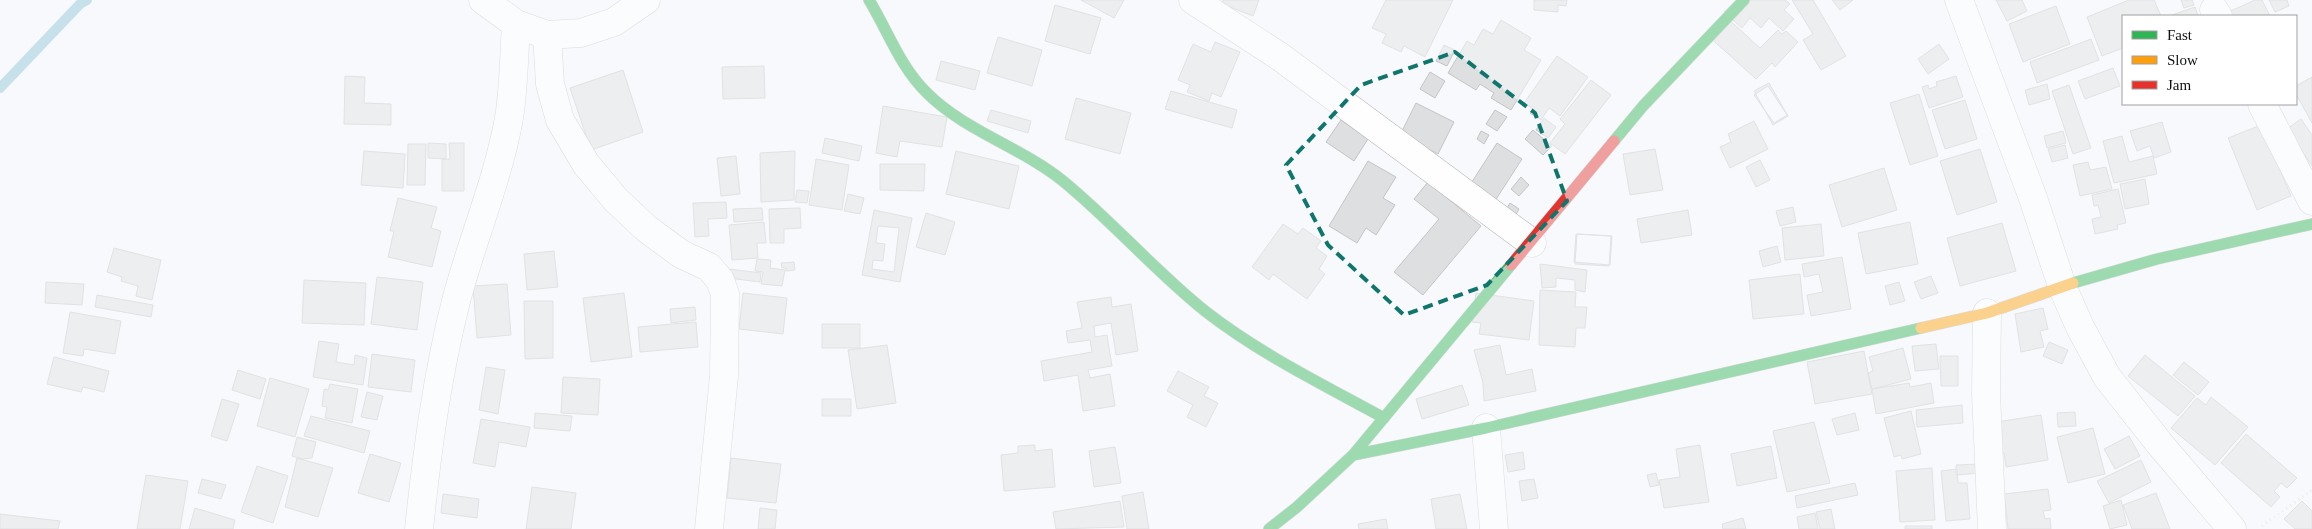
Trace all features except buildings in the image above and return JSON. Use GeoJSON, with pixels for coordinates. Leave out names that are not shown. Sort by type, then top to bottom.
{"type":"FeatureCollection","features":[{"type":"Feature","properties":{"kind":"street"},"geometry":{"type":"LineString","coordinates":[[483,0],[516,24],[547,35],[581,34],[614,22],[646,0]]}},
{"type":"Feature","properties":{"kind":"street"},"geometry":{"type":"LineString","coordinates":[[868,0],[914,78],[947,110],[1010,144],[1062,180],[1106,217],[1184,294],[1212,316],[1290,365],[1384,418]]}},
{"type":"Feature","properties":{"kind":"street"},"geometry":{"type":"LineString","coordinates":[[1193,0],[1279,56],[1532,242]]}},
{"type":"Feature","properties":{"kind":"street"},"geometry":{"type":"LineString","coordinates":[[1269,529],[1297,507],[1354,455],[1643,106],[1744,0]]}},
{"type":"Feature","properties":{"kind":"street"},"geometry":{"type":"LineString","coordinates":[[1959,0],[2033,198],[2062,286],[2080,327],[2107,377],[2159,443],[2232,529]]}},
{"type":"Feature","properties":{"kind":"street"},"geometry":{"type":"LineString","coordinates":[[419,529],[429,442],[442,364],[456,300],[497,166],[508,120],[513,82],[516,24]]}},
{"type":"Feature","properties":{"kind":"street"},"geometry":{"type":"LineString","coordinates":[[547,35],[550,84],[560,120],[586,164],[616,200],[647,229],[680,254],[709,267],[720,280],[725,294],[724,376],[709,529]]}},
{"type":"Feature","properties":{"kind":"street"},"geometry":{"type":"LineString","coordinates":[[2263,105],[2312,201]]}},
{"type":"Feature","properties":{"kind":"street"},"geometry":{"type":"LineString","coordinates":[[1354,455],[1486,428],[1987,313],[2062,286],[2157,259],[2312,224]]}},
{"type":"Feature","properties":{"kind":"street"},"geometry":{"type":"LineString","coordinates":[[1987,313],[1986,393],[1992,529]]}},
{"type":"Feature","properties":{"kind":"street"},"geometry":{"type":"LineString","coordinates":[[1486,428],[1494,529]]}},
{"type":"Feature","properties":{"kind":"path"},"geometry":{"type":"LineString","coordinates":[[2257,529],[2312,490]]}},
{"type":"Feature","properties":{"kind":"highlighted area"},"geometry":{"type":"Polygon","coordinates":[[[1455,52],[1535,113],[1567,201],[1487,285],[1404,315],[1328,245],[1286,165],[1361,85],[1455,52]]]}},
{"type":"Feature","properties":{"kind":"waterway"},"geometry":{"type":"LineString","coordinates":[[0,88],[80,4],[87,0]]}},
{"type":"Feature","properties":{"kind":"traffic: fast"},"geometry":{"type":"LineString","coordinates":[[869,0],[909,72],[927,93],[942,106],[958,118],[1029,158],[1063,181],[1187,296],[1226,327],[1293,368],[1384,418]]}},
{"type":"Feature","properties":{"kind":"traffic: fast"},"geometry":{"type":"LineString","coordinates":[[1614,141],[1643,106],[1744,0]]}},
{"type":"Feature","properties":{"kind":"traffic: fast"},"geometry":{"type":"LineString","coordinates":[[2073,283],[2157,259],[2312,224]]}},
{"type":"Feature","properties":{"kind":"traffic: fast"},"geometry":{"type":"LineString","coordinates":[[1269,529],[1297,507],[1353,455],[1511,265]]}},
{"type":"Feature","properties":{"kind":"traffic: fast"},"geometry":{"type":"LineString","coordinates":[[1353,455],[1486,428],[1921,328]]}},
{"type":"Feature","properties":{"kind":"traffic: slow"},"geometry":{"type":"LineString","coordinates":[[1921,328],[1987,313],[2073,283]]}},
{"type":"Feature","properties":{"kind":"traffic: jam"},"geometry":{"type":"LineString","coordinates":[[1511,265],[1614,141]]}}]}
